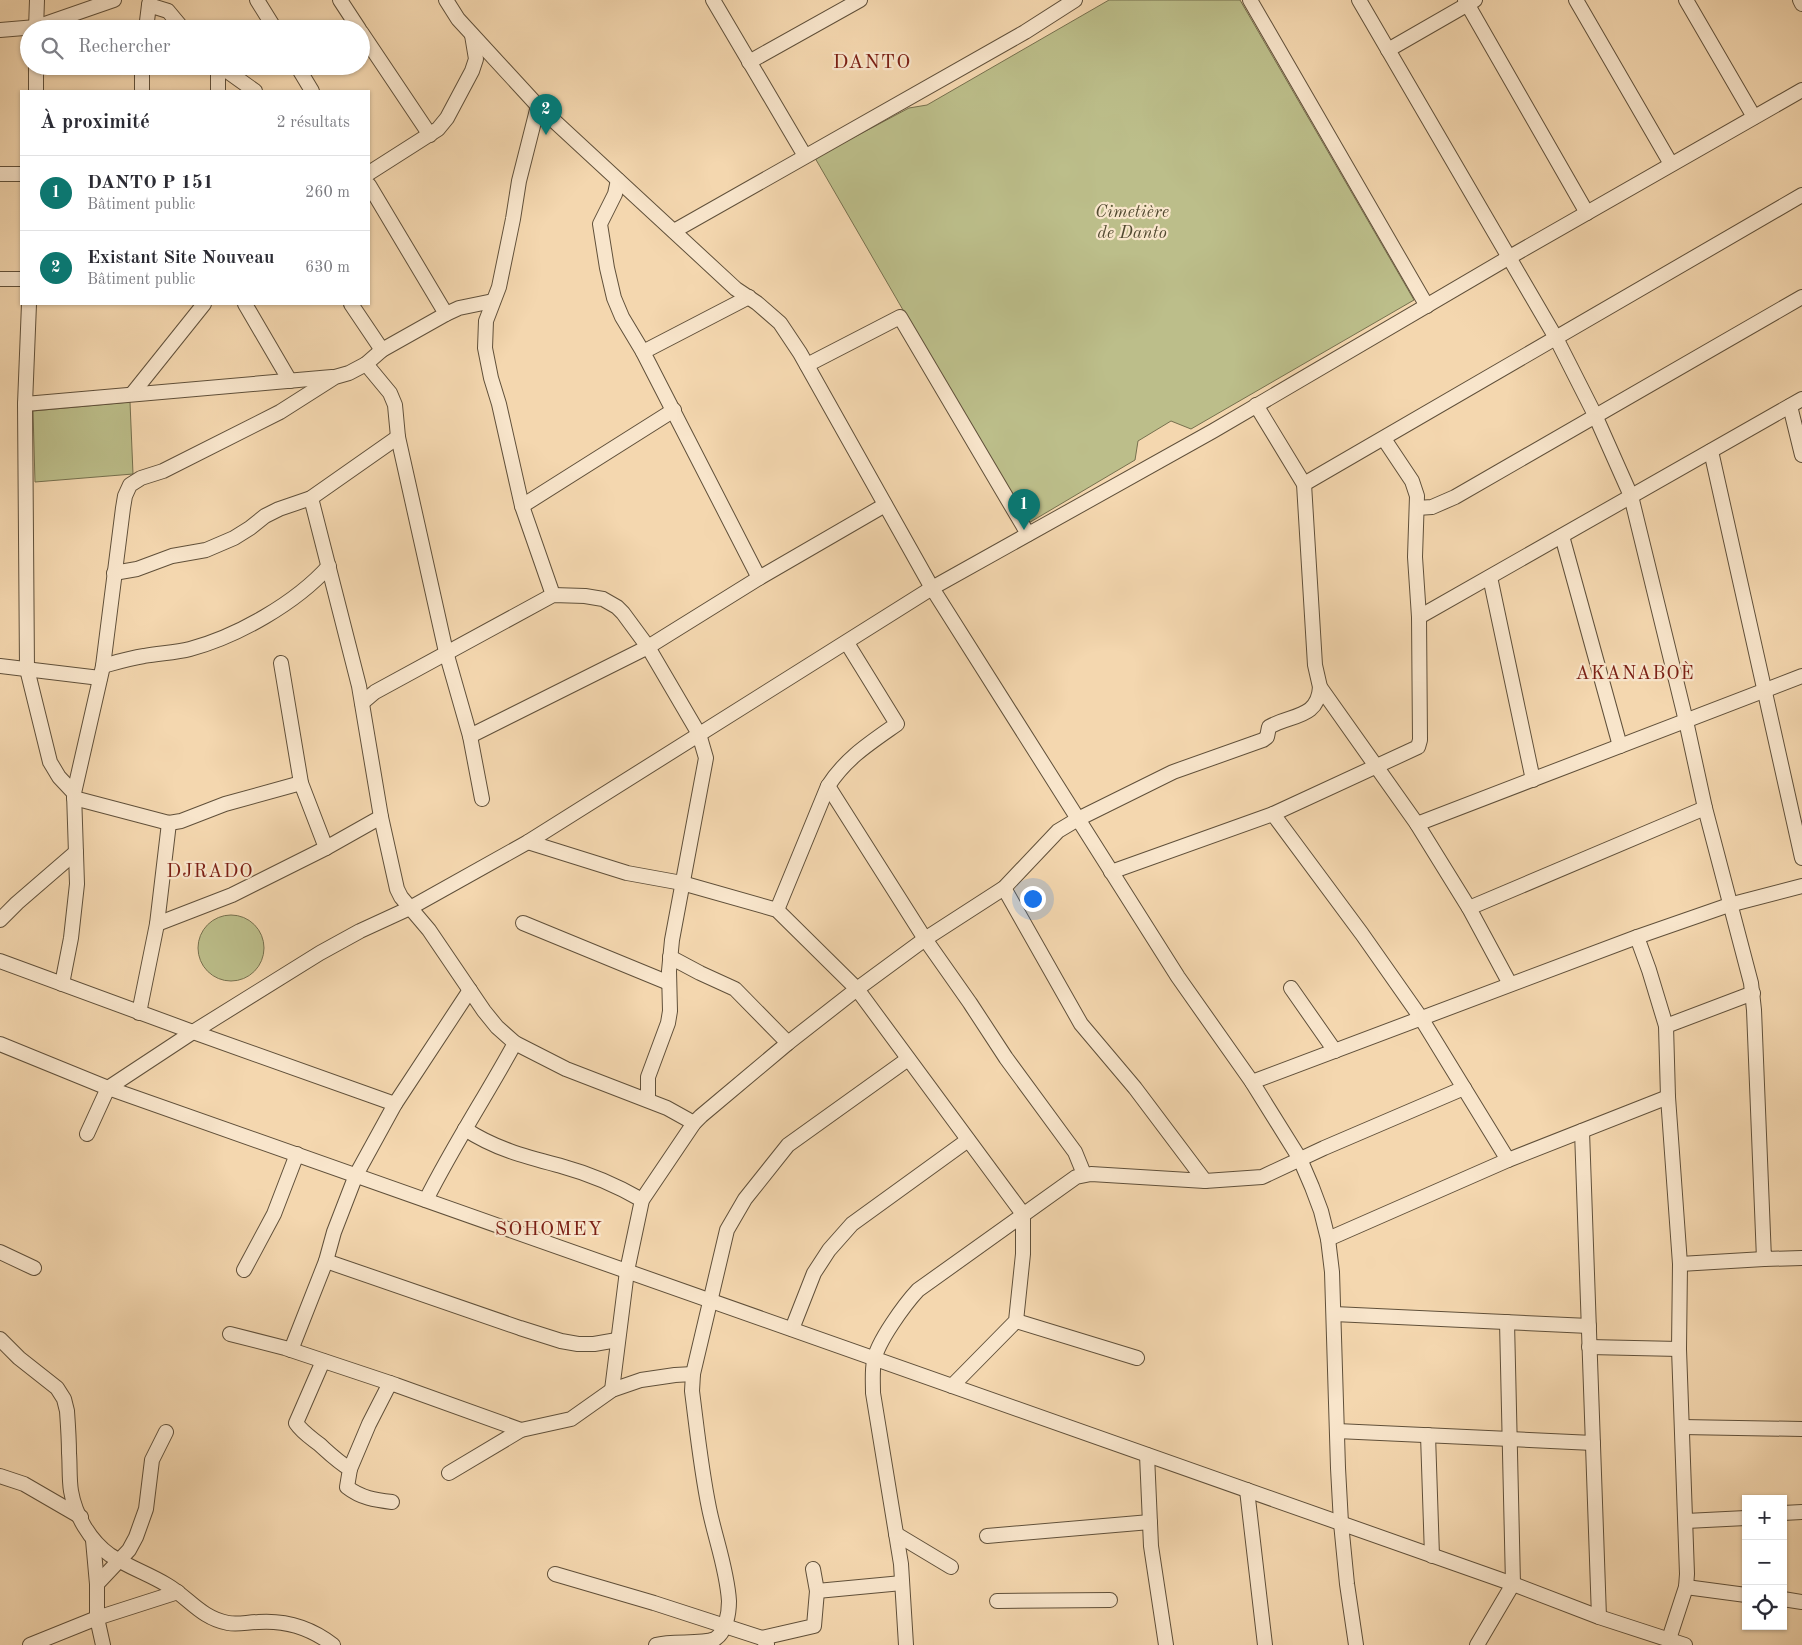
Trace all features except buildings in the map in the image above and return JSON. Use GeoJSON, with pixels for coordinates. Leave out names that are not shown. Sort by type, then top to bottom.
{"type":"FeatureCollection","features":[{"type":"Feature","properties":{"kind":"street"},"geometry":{"type":"LineString","coordinates":[[36,20],[37,0]]}},
{"type":"Feature","properties":{"kind":"street"},"geometry":{"type":"LineString","coordinates":[[58,20],[114,0]]}},
{"type":"Feature","properties":{"kind":"street"},"geometry":{"type":"LineString","coordinates":[[257,0],[269,20]]}},
{"type":"Feature","properties":{"kind":"street"},"geometry":{"type":"LineString","coordinates":[[340,0],[353,20]]}},
{"type":"Feature","properties":{"kind":"street"},"geometry":{"type":"LineString","coordinates":[[446,0],[458,19],[538,106],[736,290],[749,297],[780,322],[807,365],[932,588],[1178,977],[1252,1082],[1300,1159],[1321,1211],[1328,1239],[1332,1272],[1341,1523],[1356,1645]]}},
{"type":"Feature","properties":{"kind":"street"},"geometry":{"type":"LineString","coordinates":[[713,0],[805,156]]}},
{"type":"Feature","properties":{"kind":"street"},"geometry":{"type":"LineString","coordinates":[[749,62],[860,0]]}},
{"type":"Feature","properties":{"kind":"street"},"geometry":{"type":"LineString","coordinates":[[674,231],[1025,32],[1059,4],[1075,0]]}},
{"type":"Feature","properties":{"kind":"street"},"geometry":{"type":"LineString","coordinates":[[1250,0],[1427,306]]}},
{"type":"Feature","properties":{"kind":"street"},"geometry":{"type":"LineString","coordinates":[[1359,0],[1556,338],[1595,415],[1631,496],[1686,721],[1705,808],[1753,993],[1764,1259]]}},
{"type":"Feature","properties":{"kind":"street"},"geometry":{"type":"LineString","coordinates":[[1576,0],[1671,164]]}},
{"type":"Feature","properties":{"kind":"street"},"geometry":{"type":"LineString","coordinates":[[1686,0],[1754,117]]}},
{"type":"Feature","properties":{"kind":"street"},"geometry":{"type":"LineString","coordinates":[[1800,0],[1802,4]]}},
{"type":"Feature","properties":{"kind":"street"},"geometry":{"type":"LineString","coordinates":[[147,20],[149,2],[168,11],[176,20]]}},
{"type":"Feature","properties":{"kind":"street"},"geometry":{"type":"LineString","coordinates":[[1388,50],[1469,2],[1587,213]]}},
{"type":"Feature","properties":{"kind":"street"},"geometry":{"type":"LineString","coordinates":[[0,30],[20,29]]}},
{"type":"Feature","properties":{"kind":"street"},"geometry":{"type":"LineString","coordinates":[[370,172],[430,135],[447,118],[472,72],[476,59],[472,34]]}},
{"type":"Feature","properties":{"kind":"street"},"geometry":{"type":"LineString","coordinates":[[370,45],[430,135]]}},
{"type":"Feature","properties":{"kind":"street"},"geometry":{"type":"LineString","coordinates":[[36,75],[36,90]]}},
{"type":"Feature","properties":{"kind":"street"},"geometry":{"type":"LineString","coordinates":[[142,75],[142,90]]}},
{"type":"Feature","properties":{"kind":"street"},"geometry":{"type":"LineString","coordinates":[[218,90],[219,75]]}},
{"type":"Feature","properties":{"kind":"street"},"geometry":{"type":"LineString","coordinates":[[232,75],[254,90]]}},
{"type":"Feature","properties":{"kind":"street"},"geometry":{"type":"LineString","coordinates":[[302,75],[311,90]]}},
{"type":"Feature","properties":{"kind":"street"},"geometry":{"type":"LineString","coordinates":[[87,1134],[108,1088],[193,1032],[320,953],[360,931],[410,908],[528,842],[932,588],[1256,405],[1802,90]]}},
{"type":"Feature","properties":{"kind":"street"},"geometry":{"type":"LineString","coordinates":[[538,106],[519,181],[499,287],[486,321],[485,348],[522,506],[553,595]]}},
{"type":"Feature","properties":{"kind":"street"},"geometry":{"type":"LineString","coordinates":[[0,174],[20,174]]}},
{"type":"Feature","properties":{"kind":"street"},"geometry":{"type":"LineString","coordinates":[[618,180],[615,194],[600,224],[614,298],[622,317],[674,410],[760,578]]}},
{"type":"Feature","properties":{"kind":"street"},"geometry":{"type":"LineString","coordinates":[[370,187],[446,314]]}},
{"type":"Feature","properties":{"kind":"street"},"geometry":{"type":"LineString","coordinates":[[1304,484],[1802,195]]}},
{"type":"Feature","properties":{"kind":"street"},"geometry":{"type":"LineString","coordinates":[[0,279],[20,279]]}},
{"type":"Feature","properties":{"kind":"street"},"geometry":{"type":"LineString","coordinates":[[643,352],[749,297]]}},
{"type":"Feature","properties":{"kind":"street"},"geometry":{"type":"LineString","coordinates":[[1417,508],[1432,507],[1444,503],[1802,297]]}},
{"type":"Feature","properties":{"kind":"street"},"geometry":{"type":"LineString","coordinates":[[25,404],[336,377],[366,364],[382,350],[446,314],[459,308],[493,301]]}},
{"type":"Feature","properties":{"kind":"street"},"geometry":{"type":"LineString","coordinates":[[29,305],[25,404],[27,669],[50,762],[59,777],[74,795],[169,823],[181,821],[225,804],[301,783]]}},
{"type":"Feature","properties":{"kind":"street"},"geometry":{"type":"LineString","coordinates":[[132,394],[203,305]]}},
{"type":"Feature","properties":{"kind":"street"},"geometry":{"type":"LineString","coordinates":[[246,305],[290,381]]}},
{"type":"Feature","properties":{"kind":"street"},"geometry":{"type":"LineString","coordinates":[[352,305],[382,350]]}},
{"type":"Feature","properties":{"kind":"street"},"geometry":{"type":"LineString","coordinates":[[807,365],[900,317],[1028,534]]}},
{"type":"Feature","properties":{"kind":"street"},"geometry":{"type":"LineString","coordinates":[[366,364],[390,393],[395,405],[398,437],[446,652],[470,736],[482,799]]}},
{"type":"Feature","properties":{"kind":"street"},"geometry":{"type":"LineString","coordinates":[[62,984],[75,910],[77,884],[74,795],[101,672],[125,496],[130,485],[141,478],[163,472],[280,412],[336,377]]}},
{"type":"Feature","properties":{"kind":"street"},"geometry":{"type":"LineString","coordinates":[[1420,617],[1796,402],[1802,455]]}},
{"type":"Feature","properties":{"kind":"street"},"geometry":{"type":"LineString","coordinates":[[612,1390],[627,1271],[642,1200],[694,1123],[788,1043],[857,990],[925,939],[1004,888],[1058,832],[1078,819],[1173,772],[1263,740],[1268,736],[1269,727],[1308,712],[1315,705],[1319,697],[1320,687],[1315,664],[1304,484],[1256,405]]}},
{"type":"Feature","properties":{"kind":"street"},"geometry":{"type":"LineString","coordinates":[[522,506],[674,410]]}},
{"type":"Feature","properties":{"kind":"street"},"geometry":{"type":"LineString","coordinates":[[114,573],[138,570],[172,556],[206,550],[234,538],[265,516],[311,498],[398,437]]}},
{"type":"Feature","properties":{"kind":"street"},"geometry":{"type":"LineString","coordinates":[[1111,872],[1273,814],[1415,750],[1420,742],[1420,617],[1415,557],[1417,508],[1415,487],[1384,439]]}},
{"type":"Feature","properties":{"kind":"street"},"geometry":{"type":"LineString","coordinates":[[1711,451],[1802,858]]}},
{"type":"Feature","properties":{"kind":"street"},"geometry":{"type":"LineString","coordinates":[[311,498],[359,686],[381,817],[397,889],[497,1027],[514,1043],[566,1069],[648,1100],[678,1113],[694,1123]]}},
{"type":"Feature","properties":{"kind":"street"},"geometry":{"type":"LineString","coordinates":[[470,736],[648,647],[760,578],[886,505]]}},
{"type":"Feature","properties":{"kind":"street"},"geometry":{"type":"LineString","coordinates":[[1562,536],[1620,746]]}},
{"type":"Feature","properties":{"kind":"street"},"geometry":{"type":"LineString","coordinates":[[0,666],[101,672],[143,656],[189,649],[221,639],[274,612],[315,582],[329,566]]}},
{"type":"Feature","properties":{"kind":"street"},"geometry":{"type":"LineString","coordinates":[[1490,577],[1533,780]]}},
{"type":"Feature","properties":{"kind":"street"},"geometry":{"type":"LineString","coordinates":[[315,582],[334,584]]}},
{"type":"Feature","properties":{"kind":"street"},"geometry":{"type":"LineString","coordinates":[[362,703],[375,692],[553,595],[585,596],[603,599],[623,613],[648,647],[699,734],[706,758],[670,957],[670,1011],[668,1022],[648,1078],[648,1100]]}},
{"type":"Feature","properties":{"kind":"street"},"geometry":{"type":"LineString","coordinates":[[777,910],[828,786],[848,760],[897,724],[847,643]]}},
{"type":"Feature","properties":{"kind":"street"},"geometry":{"type":"LineString","coordinates":[[281,663],[301,783],[326,848]]}},
{"type":"Feature","properties":{"kind":"street"},"geometry":{"type":"LineString","coordinates":[[1417,824],[1802,676]]}},
{"type":"Feature","properties":{"kind":"street"},"geometry":{"type":"LineString","coordinates":[[359,686],[375,692]]}},
{"type":"Feature","properties":{"kind":"street"},"geometry":{"type":"LineString","coordinates":[[1320,687],[1417,824],[1469,908],[1510,984]]}},
{"type":"Feature","properties":{"kind":"street"},"geometry":{"type":"LineString","coordinates":[[828,786],[925,939],[1023,1084],[1075,1152],[1084,1174]]}},
{"type":"Feature","properties":{"kind":"street"},"geometry":{"type":"LineString","coordinates":[[1469,908],[1705,808]]}},
{"type":"Feature","properties":{"kind":"street"},"geometry":{"type":"LineString","coordinates":[[1273,814],[1421,1018],[1508,1160]]}},
{"type":"Feature","properties":{"kind":"street"},"geometry":{"type":"LineString","coordinates":[[157,924],[232,895],[326,848],[381,817]]}},
{"type":"Feature","properties":{"kind":"street"},"geometry":{"type":"LineString","coordinates":[[139,1013],[157,924],[169,823]]}},
{"type":"Feature","properties":{"kind":"street"},"geometry":{"type":"LineString","coordinates":[[528,842],[627,873],[682,883],[777,910],[857,990],[1023,1214],[1023,1254],[1016,1321],[952,1386]]}},
{"type":"Feature","properties":{"kind":"street"},"geometry":{"type":"LineString","coordinates":[[0,920],[76,852]]}},
{"type":"Feature","properties":{"kind":"street"},"geometry":{"type":"LineString","coordinates":[[1252,1082],[1637,937],[1730,905],[1802,886]]}},
{"type":"Feature","properties":{"kind":"street"},"geometry":{"type":"LineString","coordinates":[[1004,888],[1081,1024],[1135,1088],[1205,1180]]}},
{"type":"Feature","properties":{"kind":"street"},"geometry":{"type":"LineString","coordinates":[[523,922],[669,983]]}},
{"type":"Feature","properties":{"kind":"street"},"geometry":{"type":"LineString","coordinates":[[1637,937],[1666,1026],[1668,1097],[1680,1264],[1679,1349],[1686,1521],[1686,1587],[1667,1641]]}},
{"type":"Feature","properties":{"kind":"street"},"geometry":{"type":"LineString","coordinates":[[670,957],[735,989],[788,1043]]}},
{"type":"Feature","properties":{"kind":"street"},"geometry":{"type":"LineString","coordinates":[[0,961],[139,1013],[395,1104]]}},
{"type":"Feature","properties":{"kind":"street"},"geometry":{"type":"LineString","coordinates":[[1292,988],[1335,1050]]}},
{"type":"Feature","properties":{"kind":"street"},"geometry":{"type":"LineString","coordinates":[[291,1350],[326,1261],[334,1232],[356,1175],[395,1104],[470,990]]}},
{"type":"Feature","properties":{"kind":"street"},"geometry":{"type":"LineString","coordinates":[[1666,1026],[1753,993]]}},
{"type":"Feature","properties":{"kind":"street"},"geometry":{"type":"LineString","coordinates":[[426,1200],[445,1163],[514,1043]]}},
{"type":"Feature","properties":{"kind":"street"},"geometry":{"type":"LineString","coordinates":[[0,1044],[108,1088],[1513,1584],[1598,1617],[1667,1641],[1685,1645]]}},
{"type":"Feature","properties":{"kind":"street"},"geometry":{"type":"LineString","coordinates":[[656,1645],[670,1642],[703,1643],[716,1639],[725,1626],[729,1601],[703,1476],[692,1391],[693,1374],[727,1230],[745,1199],[788,1145],[908,1059]]}},
{"type":"Feature","properties":{"kind":"street"},"geometry":{"type":"LineString","coordinates":[[627,1093],[648,1078]]}},
{"type":"Feature","properties":{"kind":"street"},"geometry":{"type":"LineString","coordinates":[[906,1645],[902,1583],[896,1534],[874,1393],[874,1358],[894,1320],[907,1301],[918,1290],[1023,1214],[1076,1177],[1084,1174],[1205,1180],[1262,1176],[1464,1088]]}},
{"type":"Feature","properties":{"kind":"street"},"geometry":{"type":"LineString","coordinates":[[1328,1239],[1508,1160],[1668,1097]]}},
{"type":"Feature","properties":{"kind":"street"},"geometry":{"type":"LineString","coordinates":[[465,1129],[483,1141],[505,1150],[595,1177],[618,1186],[642,1200]]}},
{"type":"Feature","properties":{"kind":"street"},"geometry":{"type":"LineString","coordinates":[[1582,1131],[1598,1617]]}},
{"type":"Feature","properties":{"kind":"street"},"geometry":{"type":"LineString","coordinates":[[792,1329],[814,1273],[829,1250],[852,1224],[968,1140]]}},
{"type":"Feature","properties":{"kind":"street"},"geometry":{"type":"LineString","coordinates":[[244,1270],[274,1214],[297,1154]]}},
{"type":"Feature","properties":{"kind":"street"},"geometry":{"type":"LineString","coordinates":[[0,1252],[34,1268]]}},
{"type":"Feature","properties":{"kind":"street"},"geometry":{"type":"LineString","coordinates":[[1680,1264],[1802,1258]]}},
{"type":"Feature","properties":{"kind":"street"},"geometry":{"type":"LineString","coordinates":[[326,1261],[561,1341],[594,1344],[617,1340]]}},
{"type":"Feature","properties":{"kind":"street"},"geometry":{"type":"LineString","coordinates":[[1334,1314],[1588,1326]]}},
{"type":"Feature","properties":{"kind":"street"},"geometry":{"type":"LineString","coordinates":[[1016,1321],[1137,1358]]}},
{"type":"Feature","properties":{"kind":"street"},"geometry":{"type":"LineString","coordinates":[[1477,1645],[1513,1584],[1508,1322]]}},
{"type":"Feature","properties":{"kind":"street"},"geometry":{"type":"LineString","coordinates":[[230,1334],[291,1350],[521,1430]]}},
{"type":"Feature","properties":{"kind":"street"},"geometry":{"type":"LineString","coordinates":[[0,1339],[19,1358],[57,1388],[64,1399],[67,1411],[71,1491],[81,1518],[93,1540],[101,1548],[178,1592],[195,1608],[216,1619],[228,1623],[269,1621],[286,1623],[318,1634],[333,1645]]}},
{"type":"Feature","properties":{"kind":"street"},"geometry":{"type":"LineString","coordinates":[[1589,1347],[1679,1349]]}},
{"type":"Feature","properties":{"kind":"street"},"geometry":{"type":"LineString","coordinates":[[323,1361],[296,1422],[302,1432],[350,1469]]}},
{"type":"Feature","properties":{"kind":"street"},"geometry":{"type":"LineString","coordinates":[[448,1473],[521,1430],[570,1419],[612,1390],[641,1380],[693,1374]]}},
{"type":"Feature","properties":{"kind":"street"},"geometry":{"type":"LineString","coordinates":[[390,1383],[369,1424],[350,1469],[347,1487],[354,1493],[366,1498],[392,1502]]}},
{"type":"Feature","properties":{"kind":"street"},"geometry":{"type":"LineString","coordinates":[[1682,1427],[1802,1429]]}},
{"type":"Feature","properties":{"kind":"street"},"geometry":{"type":"LineString","coordinates":[[1337,1431],[1592,1443]]}},
{"type":"Feature","properties":{"kind":"street"},"geometry":{"type":"LineString","coordinates":[[98,1584],[128,1550],[136,1536],[143,1520],[152,1460],[166,1432]]}},
{"type":"Feature","properties":{"kind":"street"},"geometry":{"type":"LineString","coordinates":[[1428,1435],[1432,1556]]}},
{"type":"Feature","properties":{"kind":"street"},"geometry":{"type":"LineString","coordinates":[[1147,1455],[1155,1576],[1166,1645]]}},
{"type":"Feature","properties":{"kind":"street"},"geometry":{"type":"LineString","coordinates":[[0,1476],[24,1484],[81,1518]]}},
{"type":"Feature","properties":{"kind":"street"},"geometry":{"type":"LineString","coordinates":[[1247,1490],[1265,1645]]}},
{"type":"Feature","properties":{"kind":"street"},"geometry":{"type":"LineString","coordinates":[[1787,1513],[1802,1512]]}},
{"type":"Feature","properties":{"kind":"street"},"geometry":{"type":"LineString","coordinates":[[1686,1521],[1742,1518]]}},
{"type":"Feature","properties":{"kind":"street"},"geometry":{"type":"LineString","coordinates":[[987,1536],[1150,1522]]}},
{"type":"Feature","properties":{"kind":"street"},"geometry":{"type":"LineString","coordinates":[[896,1534],[952,1567]]}},
{"type":"Feature","properties":{"kind":"street"},"geometry":{"type":"LineString","coordinates":[[93,1540],[98,1584],[97,1618],[103,1645]]}},
{"type":"Feature","properties":{"kind":"street"},"geometry":{"type":"LineString","coordinates":[[555,1574],[725,1626],[765,1641],[814,1626],[817,1591],[813,1569]]}},
{"type":"Feature","properties":{"kind":"street"},"geometry":{"type":"LineString","coordinates":[[817,1591],[902,1583]]}},
{"type":"Feature","properties":{"kind":"street"},"geometry":{"type":"LineString","coordinates":[[1686,1587],[1742,1594]]}},
{"type":"Feature","properties":{"kind":"street"},"geometry":{"type":"LineString","coordinates":[[30,1645],[97,1618],[178,1592]]}},
{"type":"Feature","properties":{"kind":"street"},"geometry":{"type":"LineString","coordinates":[[996,1601],[1110,1600]]}},
{"type":"Feature","properties":{"kind":"street"},"geometry":{"type":"LineString","coordinates":[[1787,1600],[1802,1602]]}},
{"type":"Feature","properties":{"kind":"green space","name":"Cimetière de Danto"},"geometry":{"type":"Polygon","coordinates":[[[1109,0],[1240,0],[1414,300],[1191,429],[1171,421],[1138,441],[1135,460],[1027,524],[815,158],[909,108],[927,105],[1109,0]]]}},
{"type":"Feature","properties":{"kind":"green space"},"geometry":{"type":"Polygon","coordinates":[[[130,402],[133,474],[35,482],[33,411],[130,402]]]}},
{"type":"Feature","properties":{"kind":"green space"},"geometry":{"type":"Polygon","coordinates":[[[231,915],[244,918],[254,925],[261,935],[264,948],[261,961],[254,971],[244,978],[231,981],[218,978],[208,971],[201,961],[198,948],[201,935],[208,925],[218,918],[231,915]]]}},
{"type":"Feature","properties":{"kind":"place","name":"Existant Site Nouveau"},"geometry":{"type":"Point","coordinates":[546,135]}},
{"type":"Feature","properties":{"kind":"place","name":"DANTO P 151"},"geometry":{"type":"Point","coordinates":[1024,530]}},
{"type":"Feature","properties":{"kind":"district","name":"DANTO"},"geometry":{"type":"Point","coordinates":[872,61]}},
{"type":"Feature","properties":{"kind":"district","name":"AKANABOÈ"},"geometry":{"type":"Point","coordinates":[1635,672]}},
{"type":"Feature","properties":{"kind":"district","name":"DJRADO"},"geometry":{"type":"Point","coordinates":[210,870]}},
{"type":"Feature","properties":{"kind":"district","name":"SOHOMEY"},"geometry":{"type":"Point","coordinates":[549,1228]}}]}
